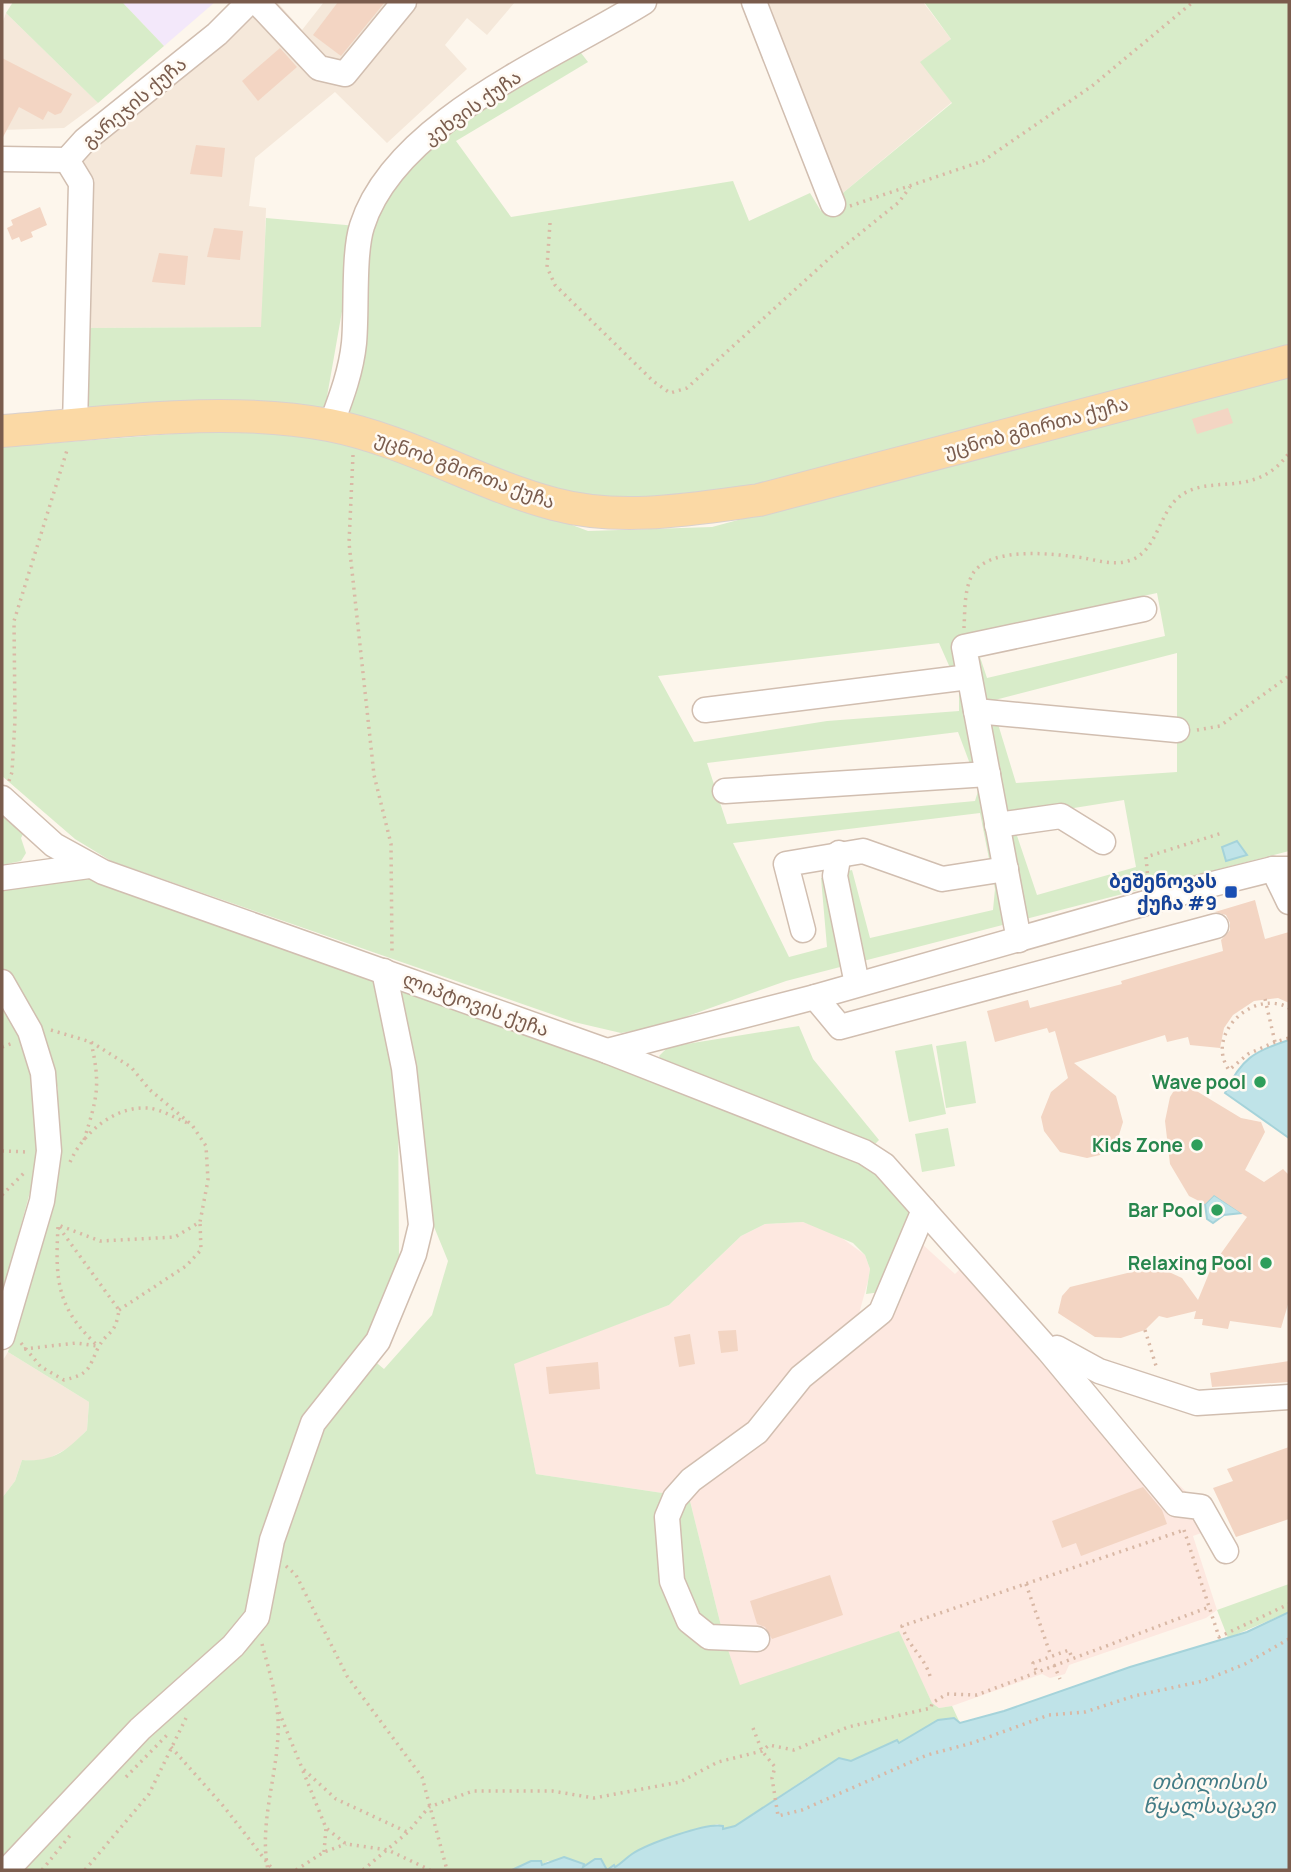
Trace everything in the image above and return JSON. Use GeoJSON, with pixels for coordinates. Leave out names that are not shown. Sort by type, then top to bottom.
{"type":"FeatureCollection","features":[{"type":"Feature","properties":{"kind":"main road","name":"უცნობ გმირთა ქუჩა"},"geometry":{"type":"LineString","coordinates":[[2,431],[240,416],[344,429],[555,504],[624,512],[676,511],[760,500],[1289,361]]}},
{"type":"Feature","properties":{"kind":"street","name":"გარეჯის ქუჩა"},"geometry":{"type":"LineString","coordinates":[[2,159],[67,160],[86,140],[217,34],[249,2]]}},
{"type":"Feature","properties":{"kind":"street"},"geometry":{"type":"LineString","coordinates":[[257,2],[320,68],[345,74],[404,2]]}},
{"type":"Feature","properties":{"kind":"street","name":"კეხვის ქუჩა"},"geometry":{"type":"LineString","coordinates":[[344,429],[354,345],[361,228],[380,185],[429,134],[537,61],[644,2]]}},
{"type":"Feature","properties":{"kind":"street"},"geometry":{"type":"LineString","coordinates":[[754,2],[833,204]]}},
{"type":"Feature","properties":{"kind":"street"},"geometry":{"type":"LineString","coordinates":[[67,160],[81,183],[75,426]]}},
{"type":"Feature","properties":{"kind":"street"},"geometry":{"type":"LineString","coordinates":[[1019,940],[964,647],[1144,609]]}},
{"type":"Feature","properties":{"kind":"street"},"geometry":{"type":"LineString","coordinates":[[705,710],[969,677]]}},
{"type":"Feature","properties":{"kind":"street"},"geometry":{"type":"LineString","coordinates":[[976,711],[1177,730]]}},
{"type":"Feature","properties":{"kind":"street"},"geometry":{"type":"LineString","coordinates":[[725,791],[988,774]]}},
{"type":"Feature","properties":{"kind":"street"},"geometry":{"type":"LineString","coordinates":[[4,792],[35,830],[89,866]]}},
{"type":"Feature","properties":{"kind":"street"},"geometry":{"type":"LineString","coordinates":[[997,825],[1061,817],[1103,842]]}},
{"type":"Feature","properties":{"kind":"street"},"geometry":{"type":"LineString","coordinates":[[27,874],[42,851],[35,830]]}},
{"type":"Feature","properties":{"kind":"street"},"geometry":{"type":"LineString","coordinates":[[803,930],[786,864],[863,851],[942,879],[1006,869]]}},
{"type":"Feature","properties":{"kind":"street"},"geometry":{"type":"LineString","coordinates":[[839,853],[835,876],[857,985]]}},
{"type":"Feature","properties":{"kind":"street","name":"ლიპტოვის ქუჩა"},"geometry":{"type":"LineString","coordinates":[[2,878],[89,866],[388,967],[864,1152],[884,1165],[1049,1351],[1176,1504],[1201,1507],[1226,1551]]}},
{"type":"Feature","properties":{"kind":"street"},"geometry":{"type":"LineString","coordinates":[[607,1051],[815,998],[1281,869],[1289,902]]}},
{"type":"Feature","properties":{"kind":"street"},"geometry":{"type":"LineString","coordinates":[[815,998],[840,1027],[1216,926]]}},
{"type":"Feature","properties":{"kind":"street"},"geometry":{"type":"LineString","coordinates":[[965,955],[974,991]]}},
{"type":"Feature","properties":{"kind":"street"},"geometry":{"type":"LineString","coordinates":[[7,1870],[140,1729],[233,1646],[257,1617],[272,1541],[313,1423],[378,1341],[414,1254],[421,1225],[404,1068],[388,967]]}},
{"type":"Feature","properties":{"kind":"street"},"geometry":{"type":"LineString","coordinates":[[2,982],[27,1025],[43,1073],[48,1163],[39,1213],[8,1334]]}},
{"type":"Feature","properties":{"kind":"street"},"geometry":{"type":"LineString","coordinates":[[661,1074],[649,1065],[647,1056],[663,1036]]}},
{"type":"Feature","properties":{"kind":"street"},"geometry":{"type":"LineString","coordinates":[[757,1639],[709,1637],[688,1621],[672,1581],[667,1517],[676,1498],[691,1480],[757,1432],[801,1377],[881,1311],[924,1210]]}},
{"type":"Feature","properties":{"kind":"street"},"geometry":{"type":"LineString","coordinates":[[1049,1351],[1057,1348],[1099,1371],[1197,1403],[1289,1397]]}},
{"type":"Feature","properties":{"kind":"path"},"geometry":{"type":"LineString","coordinates":[[833,204],[856,206],[983,161],[1092,86],[1193,2]]}},
{"type":"Feature","properties":{"kind":"path"},"geometry":{"type":"LineString","coordinates":[[550,223],[547,267],[555,285],[653,381],[670,393],[687,388],[832,256],[899,202],[910,187]]}},
{"type":"Feature","properties":{"kind":"path"},"geometry":{"type":"LineString","coordinates":[[4,792],[12,772],[14,621],[75,426]]}},
{"type":"Feature","properties":{"kind":"path"},"geometry":{"type":"LineString","coordinates":[[344,429],[351,469],[349,543],[374,775],[391,844],[394,918],[388,967]]}},
{"type":"Feature","properties":{"kind":"path"},"geometry":{"type":"LineString","coordinates":[[964,647],[967,590],[973,573],[987,563],[1012,555],[1039,552],[1112,563],[1132,560],[1145,550],[1166,513],[1179,497],[1194,489],[1235,486],[1274,472],[1289,453]]}},
{"type":"Feature","properties":{"kind":"path"},"geometry":{"type":"LineString","coordinates":[[1177,730],[1220,726],[1289,677]]}},
{"type":"Feature","properties":{"kind":"path"},"geometry":{"type":"LineString","coordinates":[[1149,882],[1146,857],[1222,833]]}},
{"type":"Feature","properties":{"kind":"path"},"geometry":{"type":"LineString","coordinates":[[1289,1008],[1275,1001],[1265,1000],[1253,1005],[1231,1023],[1223,1055],[1226,1065],[1229,1070],[1248,1054],[1289,1038]]}},
{"type":"Feature","properties":{"kind":"path"},"geometry":{"type":"LineString","coordinates":[[1265,1000],[1275,1042]]}},
{"type":"Feature","properties":{"kind":"path"},"geometry":{"type":"LineString","coordinates":[[27,1025],[91,1042],[131,1068],[150,1090],[192,1125],[206,1146],[208,1180],[200,1222],[201,1250],[119,1310]]}},
{"type":"Feature","properties":{"kind":"path"},"geometry":{"type":"LineString","coordinates":[[84,1142],[98,1097],[99,1076],[91,1042]]}},
{"type":"Feature","properties":{"kind":"path"},"geometry":{"type":"LineString","coordinates":[[2,1151],[48,1163],[63,1176],[74,1152],[116,1112],[149,1108],[192,1125]]}},
{"type":"Feature","properties":{"kind":"path"},"geometry":{"type":"LineString","coordinates":[[58,1225],[100,1241],[175,1237],[200,1222]]}},
{"type":"Feature","properties":{"kind":"path"},"geometry":{"type":"LineString","coordinates":[[8,1334],[41,1367],[64,1380],[82,1376],[94,1362],[99,1347],[116,1329],[119,1310],[58,1225]]}},
{"type":"Feature","properties":{"kind":"path"},"geometry":{"type":"LineString","coordinates":[[58,1225],[56,1268],[60,1296],[76,1326],[99,1347]]}},
{"type":"Feature","properties":{"kind":"path"},"geometry":{"type":"LineString","coordinates":[[1145,1330],[1164,1394]]}},
{"type":"Feature","properties":{"kind":"path"},"geometry":{"type":"LineString","coordinates":[[8,1334],[23,1349]]}},
{"type":"Feature","properties":{"kind":"path"},"geometry":{"type":"LineString","coordinates":[[23,1349],[76,1343],[99,1347]]}},
{"type":"Feature","properties":{"kind":"path"},"geometry":{"type":"LineString","coordinates":[[930,1676],[926,1663],[908,1645],[902,1626],[1184,1532],[1219,1637],[1289,1604]]}},
{"type":"Feature","properties":{"kind":"path"},"geometry":{"type":"LineString","coordinates":[[271,1554],[296,1575],[347,1676],[422,1777],[447,1870]]}},
{"type":"Feature","properties":{"kind":"path"},"geometry":{"type":"LineString","coordinates":[[1026,1584],[1051,1656]]}},
{"type":"Feature","properties":{"kind":"path"},"geometry":{"type":"LineString","coordinates":[[363,1870],[408,1832],[429,1807],[473,1791],[552,1791],[594,1798],[680,1782],[718,1762],[762,1751],[769,1745],[794,1750],[848,1727],[930,1708],[932,1703],[947,1694],[977,1695],[1036,1670],[1209,1607]]}},
{"type":"Feature","properties":{"kind":"path"},"geometry":{"type":"LineString","coordinates":[[257,1617],[278,1710],[326,1828],[324,1852]]}},
{"type":"Feature","properties":{"kind":"path"},"geometry":{"type":"LineString","coordinates":[[753,1728],[762,1751],[775,1767],[772,1778],[778,1816],[802,1810],[927,1755],[972,1744],[1049,1715],[1085,1712],[1134,1696],[1203,1681],[1245,1664],[1289,1639]]}},
{"type":"Feature","properties":{"kind":"path"},"geometry":{"type":"LineString","coordinates":[[1036,1670],[1033,1663],[1069,1650],[1072,1658]]}},
{"type":"Feature","properties":{"kind":"path"},"geometry":{"type":"LineString","coordinates":[[1055,1665],[1060,1679]]}},
{"type":"Feature","properties":{"kind":"path"},"geometry":{"type":"LineString","coordinates":[[266,1860],[278,1710]]}},
{"type":"Feature","properties":{"kind":"path"},"geometry":{"type":"LineString","coordinates":[[85,1870],[149,1794],[188,1714],[120,1783]]}},
{"type":"Feature","properties":{"kind":"path"},"geometry":{"type":"LineString","coordinates":[[171,1747],[266,1860],[270,1870]]}},
{"type":"Feature","properties":{"kind":"path"},"geometry":{"type":"LineString","coordinates":[[302,1768],[336,1799],[408,1832]]}},
{"type":"Feature","properties":{"kind":"path"},"geometry":{"type":"LineString","coordinates":[[326,1828],[346,1844]]}},
{"type":"Feature","properties":{"kind":"path"},"geometry":{"type":"LineString","coordinates":[[42,1870],[74,1832]]}},
{"type":"Feature","properties":{"kind":"path"},"geometry":{"type":"LineString","coordinates":[[296,1870],[324,1852],[346,1844],[388,1850],[430,1870]]}},
{"type":"Feature","properties":{"kind":"shaded area"},"geometry":{"type":"Polygon","coordinates":[[[122,2],[215,2],[164,46],[122,2]]]}},
{"type":"Feature","properties":{"kind":"shaded area"},"geometry":{"type":"Polygon","coordinates":[[[267,2],[277,2],[302,30],[324,2],[515,2],[487,35],[467,18],[445,45],[467,69],[387,143],[335,92],[255,158],[249,206],[266,208],[262,327],[81,328],[76,160],[253,17],[267,2]]]}},
{"type":"Feature","properties":{"kind":"shaded area"},"geometry":{"type":"Polygon","coordinates":[[[761,2],[923,2],[951,39],[921,62],[952,102],[838,197],[761,2]]]}},
{"type":"Feature","properties":{"kind":"shaded area"},"geometry":{"type":"Polygon","coordinates":[[[6,13],[98,103],[64,128],[2,130],[2,24],[6,13]]]}},
{"type":"Feature","properties":{"kind":"shaded area"},"geometry":{"type":"Polygon","coordinates":[[[803,1222],[835,1233],[865,1255],[870,1269],[868,1281],[849,1350],[921,1243],[955,1274],[965,1264],[1155,1463],[1191,1496],[1204,1532],[1193,1536],[1217,1610],[1206,1618],[1069,1665],[1065,1674],[1050,1678],[1042,1674],[952,1706],[939,1708],[932,1703],[898,1632],[740,1686],[724,1638],[689,1497],[536,1474],[513,1363],[669,1305],[741,1236],[765,1224],[803,1222]]]}},
{"type":"Feature","properties":{"kind":"shaded area"},"geometry":{"type":"Polygon","coordinates":[[[8,1352],[89,1402],[87,1430],[70,1447],[44,1461],[22,1460],[15,1481],[2,1498],[2,1362],[8,1352]]]}},
{"type":"Feature","properties":{"kind":"green space"},"geometry":{"type":"Polygon","coordinates":[[[13,2],[122,2],[164,46],[98,103],[6,13],[13,2]]]}},
{"type":"Feature","properties":{"kind":"green space"},"geometry":{"type":"Polygon","coordinates":[[[924,2],[1289,2],[1289,347],[802,480],[649,500],[563,493],[456,452],[342,416],[367,230],[406,163],[526,78],[578,49],[588,62],[456,141],[511,217],[733,181],[749,221],[810,193],[821,211],[952,103],[920,62],[951,39],[924,2]]]}},
{"type":"Feature","properties":{"kind":"green space"},"geometry":{"type":"Polygon","coordinates":[[[266,218],[357,226],[325,408],[85,416],[81,328],[261,327],[266,218]]]}},
{"type":"Feature","properties":{"kind":"green space"},"geometry":{"type":"Polygon","coordinates":[[[1289,372],[1289,851],[786,981],[660,1026],[621,1033],[574,1022],[111,861],[75,839],[2,776],[2,447],[199,432],[266,431],[352,442],[588,531],[712,527],[1289,372]],[[1157,593],[972,633],[987,678],[1165,636],[1157,593]],[[939,643],[658,676],[694,742],[827,721],[959,711],[959,688],[939,643]],[[1177,653],[991,701],[1016,783],[1177,772],[1177,653]],[[958,732],[707,763],[727,824],[975,801],[979,788],[958,732]],[[1124,800],[1011,818],[1037,895],[1136,867],[1124,800]],[[980,813],[733,843],[789,957],[827,947],[821,878],[852,870],[870,938],[993,910],[995,889],[980,813]]]}},
{"type":"Feature","properties":{"kind":"green space"},"geometry":{"type":"Polygon","coordinates":[[[2,811],[24,832],[21,838],[26,853],[21,861],[2,865],[2,811]]]}},
{"type":"Feature","properties":{"kind":"green space"},"geometry":{"type":"Polygon","coordinates":[[[90,878],[372,974],[398,1086],[399,1263],[360,1349],[384,1369],[432,1315],[448,1261],[430,1217],[397,994],[404,989],[863,1158],[913,1213],[881,1292],[866,1294],[870,1269],[865,1255],[853,1243],[803,1222],[765,1224],[741,1236],[669,1305],[514,1364],[536,1474],[689,1497],[724,1638],[740,1685],[899,1631],[932,1703],[939,1708],[952,1706],[960,1723],[938,1720],[899,1743],[896,1741],[885,1748],[808,1777],[735,1826],[722,1829],[718,1824],[665,1839],[607,1870],[581,1869],[583,1864],[564,1857],[557,1861],[512,1870],[2,1870],[2,1498],[15,1481],[22,1460],[42,1459],[58,1454],[87,1430],[89,1402],[8,1352],[37,1260],[56,1173],[58,1089],[40,1025],[2,972],[2,888],[90,878]]]}},
{"type":"Feature","properties":{"kind":"green space"},"geometry":{"type":"Polygon","coordinates":[[[2,1002],[27,1052],[37,1112],[36,1170],[2,1295],[2,1002]]]}},
{"type":"Feature","properties":{"kind":"green space"},"geometry":{"type":"Polygon","coordinates":[[[799,1026],[813,1059],[879,1140],[874,1145],[667,1068],[659,1056],[668,1047],[799,1026]]]}},
{"type":"Feature","properties":{"kind":"green space"},"geometry":{"type":"Polygon","coordinates":[[[966,1041],[976,1103],[946,1108],[936,1046],[966,1041]]]}},
{"type":"Feature","properties":{"kind":"green space"},"geometry":{"type":"Polygon","coordinates":[[[932,1044],[946,1114],[909,1122],[895,1051],[932,1044]]]}},
{"type":"Feature","properties":{"kind":"green space"},"geometry":{"type":"Polygon","coordinates":[[[948,1128],[955,1166],[922,1172],[915,1134],[948,1128]]]}},
{"type":"Feature","properties":{"kind":"green space"},"geometry":{"type":"Polygon","coordinates":[[[1289,1584],[1289,1612],[1228,1638],[1217,1610],[1289,1584]]]}},
{"type":"Feature","properties":{"kind":"water"},"geometry":{"type":"Polygon","coordinates":[[[1237,841],[1247,855],[1226,861],[1222,847],[1237,841]]]}},
{"type":"Feature","properties":{"kind":"water","name":"Wave pool"},"geometry":{"type":"Polygon","coordinates":[[[1289,1040],[1289,1138],[1225,1093],[1237,1072],[1250,1058],[1266,1048],[1289,1040]]]}},
{"type":"Feature","properties":{"kind":"water"},"geometry":{"type":"Polygon","coordinates":[[[1214,1195],[1242,1213],[1224,1215],[1213,1223],[1207,1219],[1205,1204],[1214,1195]]]}},
{"type":"Feature","properties":{"kind":"water","name":"თბილისის წყალსაცავი"},"geometry":{"type":"Polygon","coordinates":[[[1289,1612],[1289,1870],[607,1870],[640,1850],[677,1835],[704,1827],[723,1826],[723,1829],[735,1826],[839,1758],[851,1761],[897,1740],[899,1743],[938,1720],[954,1718],[960,1723],[1004,1711],[1130,1667],[1247,1632],[1289,1612]]]}},
{"type":"Feature","properties":{"kind":"water"},"geometry":{"type":"Polygon","coordinates":[[[564,1857],[584,1864],[583,1867],[595,1859],[601,1859],[607,1870],[512,1870],[531,1861],[541,1861],[542,1865],[564,1857]]]}},
{"type":"Feature","properties":{"kind":"building"},"geometry":{"type":"Polygon","coordinates":[[[338,2],[385,2],[341,56],[313,35],[338,2]]]}},
{"type":"Feature","properties":{"kind":"building"},"geometry":{"type":"Polygon","coordinates":[[[280,48],[297,67],[258,101],[242,81],[280,48]]]}},
{"type":"Feature","properties":{"kind":"building"},"geometry":{"type":"Polygon","coordinates":[[[2,58],[72,94],[61,113],[55,115],[48,111],[43,120],[19,107],[2,139],[2,58]]]}},
{"type":"Feature","properties":{"kind":"building"},"geometry":{"type":"Polygon","coordinates":[[[196,145],[225,148],[222,177],[190,174],[196,145]]]}},
{"type":"Feature","properties":{"kind":"building"},"geometry":{"type":"Polygon","coordinates":[[[40,207],[47,225],[31,232],[33,237],[21,242],[19,237],[12,240],[7,228],[13,225],[11,220],[40,207]]]}},
{"type":"Feature","properties":{"kind":"building"},"geometry":{"type":"Polygon","coordinates":[[[214,228],[243,231],[240,260],[207,257],[214,228]]]}},
{"type":"Feature","properties":{"kind":"building"},"geometry":{"type":"Polygon","coordinates":[[[159,253],[188,256],[185,285],[152,282],[159,253]]]}},
{"type":"Feature","properties":{"kind":"building"},"geometry":{"type":"Polygon","coordinates":[[[1228,408],[1233,423],[1197,434],[1192,419],[1228,408]]]}},
{"type":"Feature","properties":{"kind":"building"},"geometry":{"type":"Polygon","coordinates":[[[1255,900],[1265,939],[1289,932],[1289,1003],[1278,998],[1254,1001],[1233,1015],[1224,1028],[1220,1048],[1190,1045],[1188,1037],[1167,1042],[1165,1035],[1074,1063],[1116,1096],[1123,1122],[1119,1135],[1100,1155],[1087,1158],[1060,1152],[1044,1131],[1041,1117],[1051,1092],[1068,1078],[1055,1031],[1049,1033],[1047,1028],[995,1042],[987,1011],[1028,1000],[1030,1008],[1122,984],[1121,981],[1223,951],[1221,940],[1230,930],[1230,923],[1226,915],[1215,912],[1255,900]]]}},
{"type":"Feature","properties":{"kind":"building"},"geometry":{"type":"Polygon","coordinates":[[[1180,1081],[1241,1118],[1261,1122],[1265,1132],[1245,1170],[1264,1182],[1283,1169],[1289,1175],[1289,1301],[1281,1328],[1230,1321],[1228,1329],[1202,1325],[1203,1319],[1194,1319],[1196,1311],[1167,1318],[1159,1316],[1145,1330],[1121,1338],[1095,1337],[1058,1313],[1062,1296],[1070,1287],[1156,1266],[1182,1278],[1198,1300],[1212,1266],[1247,1217],[1214,1195],[1205,1204],[1189,1196],[1170,1164],[1165,1121],[1170,1097],[1180,1081]]]}},
{"type":"Feature","properties":{"kind":"building"},"geometry":{"type":"Polygon","coordinates":[[[736,1330],[738,1351],[721,1353],[718,1331],[736,1330]]]}},
{"type":"Feature","properties":{"kind":"building"},"geometry":{"type":"Polygon","coordinates":[[[690,1334],[695,1364],[679,1367],[674,1337],[690,1334]]]}},
{"type":"Feature","properties":{"kind":"building"},"geometry":{"type":"Polygon","coordinates":[[[1289,1361],[1289,1382],[1212,1387],[1210,1373],[1289,1361]]]}},
{"type":"Feature","properties":{"kind":"building"},"geometry":{"type":"Polygon","coordinates":[[[598,1362],[600,1389],[549,1394],[546,1367],[598,1362]]]}},
{"type":"Feature","properties":{"kind":"building"},"geometry":{"type":"Polygon","coordinates":[[[1289,1447],[1289,1519],[1236,1537],[1213,1488],[1233,1481],[1227,1469],[1289,1447]]]}},
{"type":"Feature","properties":{"kind":"building"},"geometry":{"type":"Polygon","coordinates":[[[1143,1487],[1162,1510],[1167,1524],[1081,1556],[1076,1543],[1062,1548],[1052,1521],[1143,1487]]]}},
{"type":"Feature","properties":{"kind":"building"},"geometry":{"type":"Polygon","coordinates":[[[830,1575],[843,1615],[772,1639],[765,1627],[757,1624],[750,1601],[830,1575]]]}},
{"type":"Feature","properties":{"kind":"place","name":"ბეშენოვას ქუჩა #9"},"geometry":{"type":"Point","coordinates":[1231,892]}},
{"type":"Feature","properties":{"kind":"place","name":"Wave pool"},"geometry":{"type":"Point","coordinates":[1260,1082]}},
{"type":"Feature","properties":{"kind":"place","name":"Kids Zone"},"geometry":{"type":"Point","coordinates":[1197,1145]}},
{"type":"Feature","properties":{"kind":"place","name":"Bar Pool"},"geometry":{"type":"Point","coordinates":[1217,1210]}},
{"type":"Feature","properties":{"kind":"place","name":"Relaxing Pool"},"geometry":{"type":"Point","coordinates":[1266,1263]}}]}
